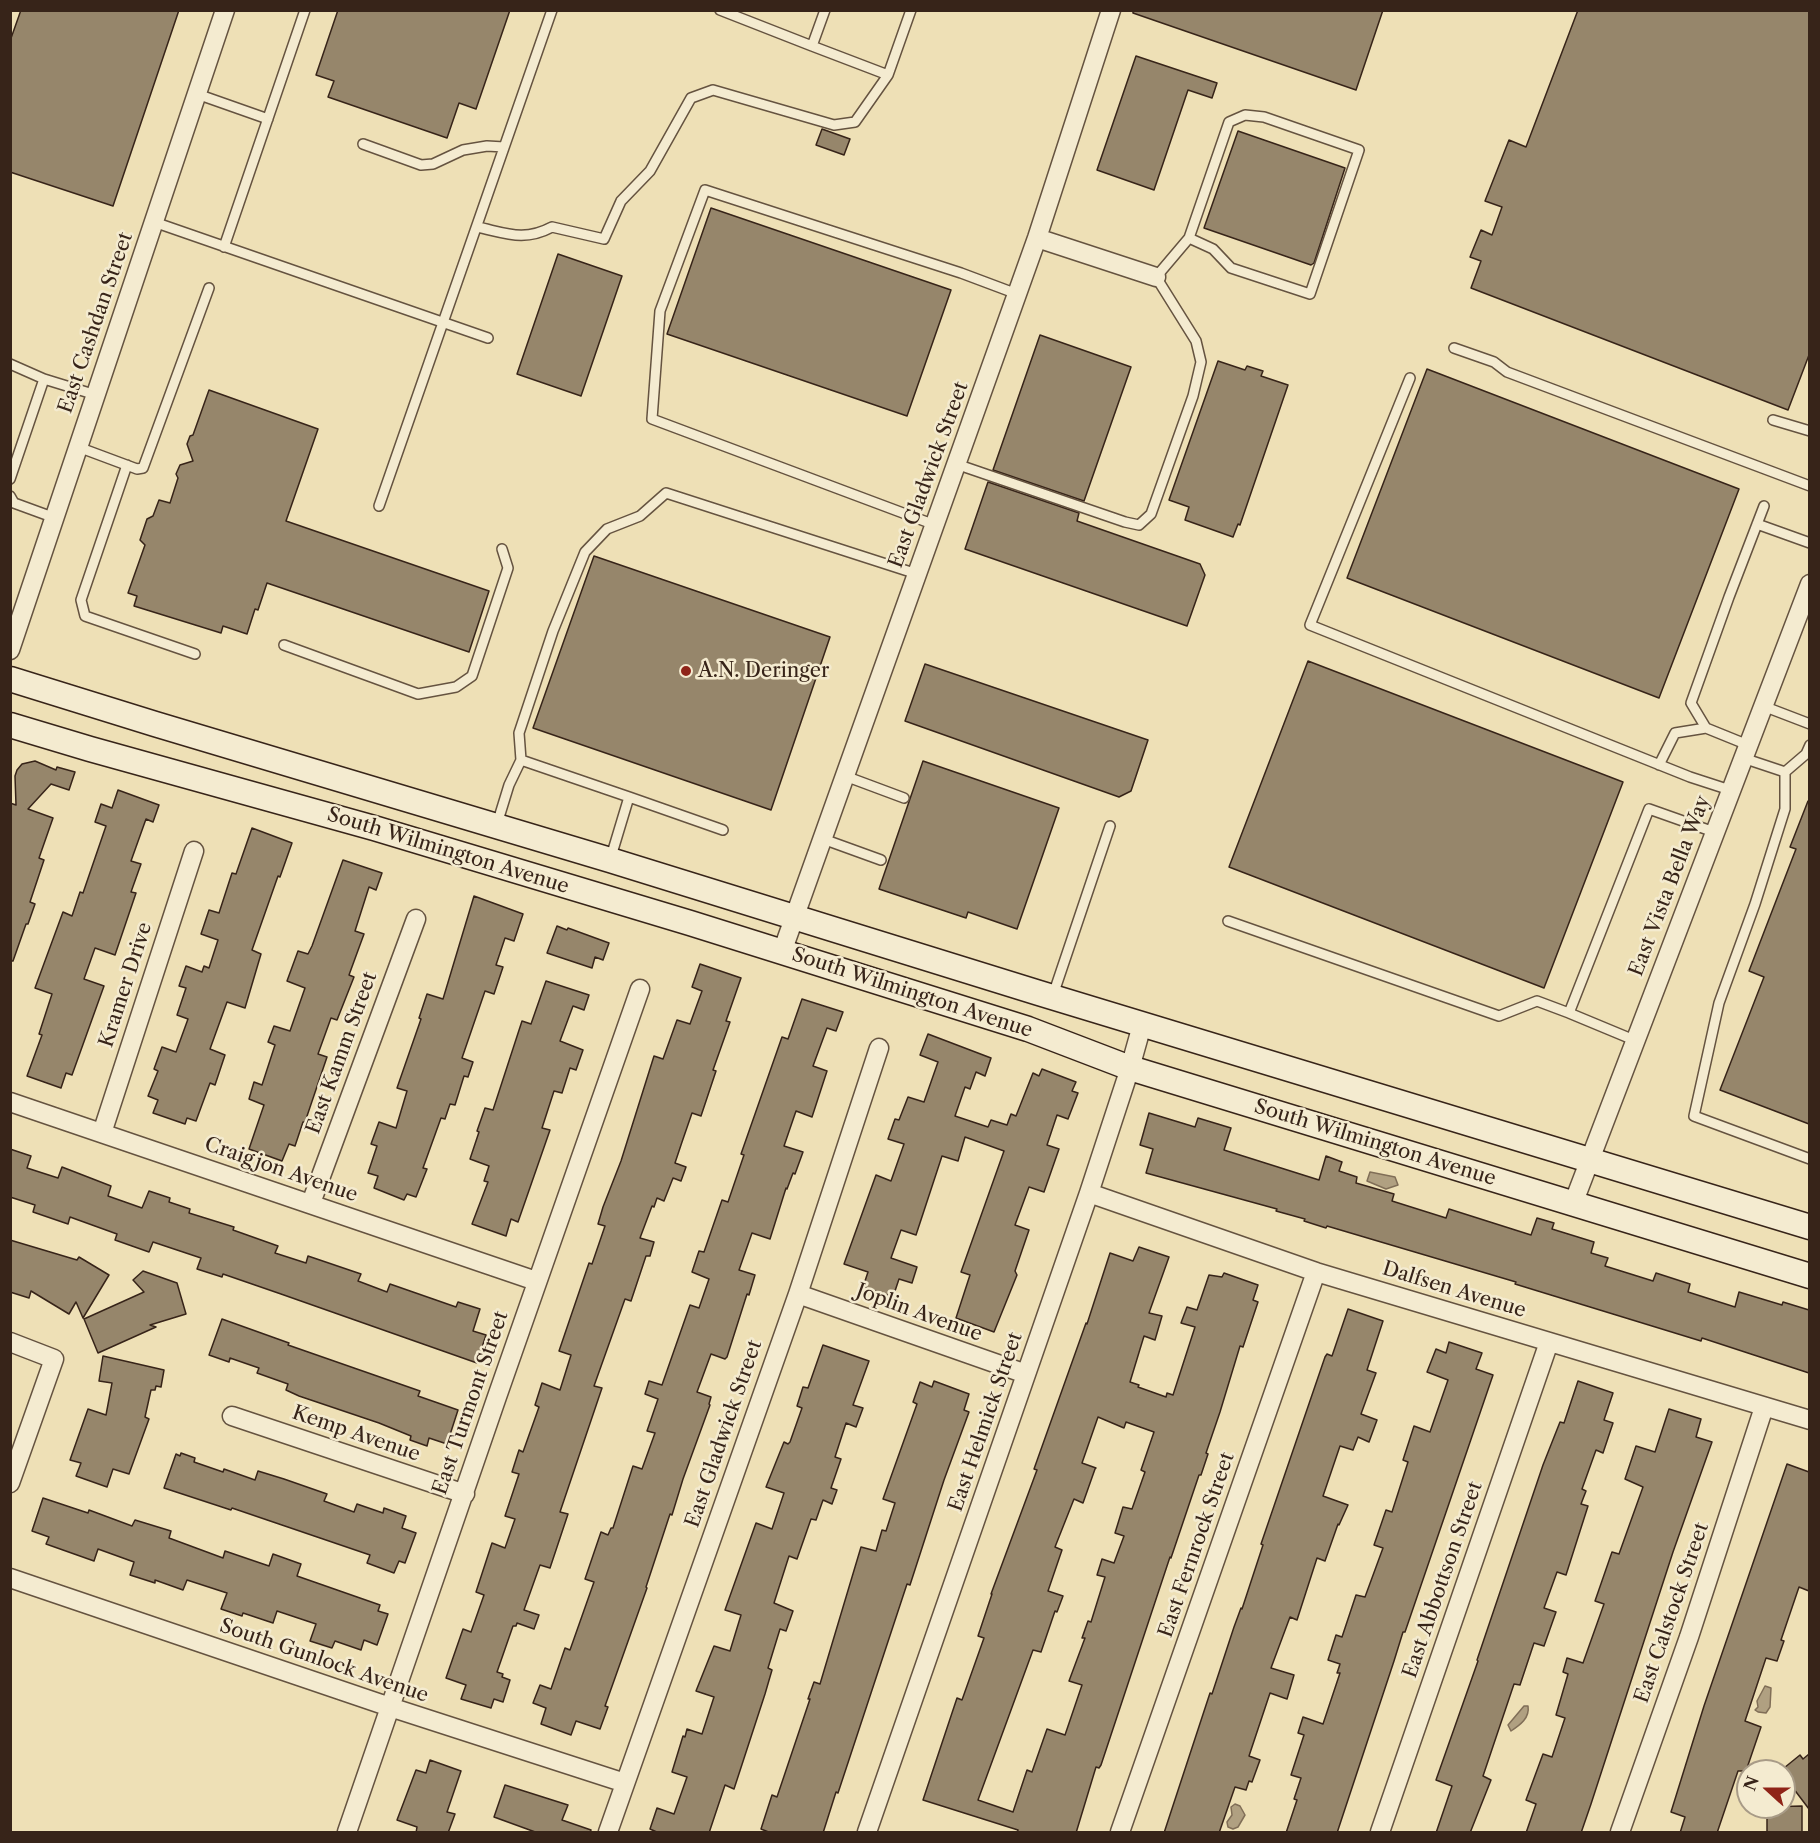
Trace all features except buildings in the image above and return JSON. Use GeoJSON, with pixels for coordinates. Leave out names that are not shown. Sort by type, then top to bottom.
{"type":"FeatureCollection","features":[{"type":"Feature","properties":{"kind":"main road","name":"South Wilmington Avenue"},"geometry":{"type":"LineString","coordinates":[[10,679],[1809,1227]]}},
{"type":"Feature","properties":{"kind":"main road","name":"South Wilmington Avenue"},"geometry":{"type":"LineString","coordinates":[[10,725],[374,828],[782,952],[1028,1029],[1130,1068],[1809,1276]]}},
{"type":"Feature","properties":{"kind":"street","name":"East Cashdan Street"},"geometry":{"type":"LineString","coordinates":[[10,650],[225,10]]}},
{"type":"Feature","properties":{"kind":"street","name":"East Gladwick Street"},"geometry":{"type":"LineString","coordinates":[[782,952],[1037,238],[1111,10]]}},
{"type":"Feature","properties":{"kind":"street"},"geometry":{"type":"LineString","coordinates":[[1037,238],[1156,277]]}},
{"type":"Feature","properties":{"kind":"street","name":"East Vista Bella Way"},"geometry":{"type":"LineString","coordinates":[[1573,1204],[1809,584]]}},
{"type":"Feature","properties":{"kind":"street","name":"Kramer Drive"},"geometry":{"type":"LineString","coordinates":[[102,1133],[194,851]]}},
{"type":"Feature","properties":{"kind":"street","name":"East Kamm Street"},"geometry":{"type":"LineString","coordinates":[[311,1203],[416,919]]}},
{"type":"Feature","properties":{"kind":"street","name":"East Turmont Street"},"geometry":{"type":"LineString","coordinates":[[347,1833],[465,1494],[536,1281],[640,988]]}},
{"type":"Feature","properties":{"kind":"street","name":"East Helmick Street"},"geometry":{"type":"LineString","coordinates":[[867,1833],[1089,1193],[1142,1025]]}},
{"type":"Feature","properties":{"kind":"street","name":"East Gladwick Street"},"geometry":{"type":"LineString","coordinates":[[608,1833],[798,1293],[879,1048]]}},
{"type":"Feature","properties":{"kind":"street","name":"Craigjon Avenue"},"geometry":{"type":"LineString","coordinates":[[10,1102],[536,1281]]}},
{"type":"Feature","properties":{"kind":"street","name":"Dalfsen Avenue"},"geometry":{"type":"LineString","coordinates":[[1089,1193],[1316,1272],[1809,1420]]}},
{"type":"Feature","properties":{"kind":"street","name":"East Fernrock Street"},"geometry":{"type":"LineString","coordinates":[[1120,1833],[1316,1272]]}},
{"type":"Feature","properties":{"kind":"street","name":"Joplin Avenue"},"geometry":{"type":"LineString","coordinates":[[798,1293],[1026,1374]]}},
{"type":"Feature","properties":{"kind":"street"},"geometry":{"type":"LineString","coordinates":[[10,1342],[54,1359],[10,1483]]}},
{"type":"Feature","properties":{"kind":"street","name":"East Abbottson Street"},"geometry":{"type":"LineString","coordinates":[[1380,1833],[1549,1342]]}},
{"type":"Feature","properties":{"kind":"street","name":"East Calstock Street"},"geometry":{"type":"LineString","coordinates":[[1620,1833],[1689,1637],[1764,1407]]}},
{"type":"Feature","properties":{"kind":"street","name":"Kemp Avenue"},"geometry":{"type":"LineString","coordinates":[[232,1416],[465,1494]]}},
{"type":"Feature","properties":{"kind":"street","name":"South Gunlock Avenue"},"geometry":{"type":"LineString","coordinates":[[10,1578],[390,1707],[625,1783]]}},
{"type":"Feature","properties":{"kind":"lane"},"geometry":{"type":"LineString","coordinates":[[224,247],[305,10]]}},
{"type":"Feature","properties":{"kind":"lane"},"geometry":{"type":"LineString","coordinates":[[379,506],[552,10]]}},
{"type":"Feature","properties":{"kind":"lane"},"geometry":{"type":"LineString","coordinates":[[720,10],[888,75]]}},
{"type":"Feature","properties":{"kind":"lane"},"geometry":{"type":"LineString","coordinates":[[812,46],[825,10]]}},
{"type":"Feature","properties":{"kind":"lane"},"geometry":{"type":"LineString","coordinates":[[477,227],[522,237],[541,233],[552,227],[604,239],[621,201],[650,171],[691,98],[713,90],[834,125],[855,122],[888,75],[911,10]]}},
{"type":"Feature","properties":{"kind":"lane"},"geometry":{"type":"LineString","coordinates":[[197,94],[268,119]]}},
{"type":"Feature","properties":{"kind":"lane"},"geometry":{"type":"LineString","coordinates":[[956,464],[1139,525],[1151,514],[1193,396],[1202,362],[1196,341],[1156,277],[1189,238],[1229,122],[1245,116],[1264,117],[1359,150],[1310,294],[1231,267],[1213,249],[1189,238]]}},
{"type":"Feature","properties":{"kind":"lane"},"geometry":{"type":"LineString","coordinates":[[363,144],[421,165],[433,164],[463,150],[487,146],[504,147]]}},
{"type":"Feature","properties":{"kind":"lane"},"geometry":{"type":"LineString","coordinates":[[935,525],[652,419],[660,311],[705,190],[961,273],[1017,294]]}},
{"type":"Feature","properties":{"kind":"lane"},"geometry":{"type":"LineString","coordinates":[[154,222],[488,338]]}},
{"type":"Feature","properties":{"kind":"lane"},"geometry":{"type":"LineString","coordinates":[[78,447],[137,469],[143,468],[209,288]]}},
{"type":"Feature","properties":{"kind":"lane"},"geometry":{"type":"LineString","coordinates":[[1454,348],[1494,362],[1507,372],[1809,486]]}},
{"type":"Feature","properties":{"kind":"lane"},"geometry":{"type":"LineString","coordinates":[[10,364],[44,379],[96,395]]}},
{"type":"Feature","properties":{"kind":"lane"},"geometry":{"type":"LineString","coordinates":[[1410,378],[1310,625],[1659,765],[1730,790]]}},
{"type":"Feature","properties":{"kind":"lane"},"geometry":{"type":"LineString","coordinates":[[10,478],[44,379]]}},
{"type":"Feature","properties":{"kind":"lane"},"geometry":{"type":"LineString","coordinates":[[1773,420],[1809,431]]}},
{"type":"Feature","properties":{"kind":"lane"},"geometry":{"type":"LineString","coordinates":[[127,465],[81,600],[85,616],[195,654]]}},
{"type":"Feature","properties":{"kind":"lane"},"geometry":{"type":"LineString","coordinates":[[496,826],[509,785],[521,760],[519,733],[553,631],[585,552],[607,529],[640,516],[666,493],[917,574]]}},
{"type":"Feature","properties":{"kind":"lane"},"geometry":{"type":"LineString","coordinates":[[10,496],[14,503],[55,518]]}},
{"type":"Feature","properties":{"kind":"lane"},"geometry":{"type":"LineString","coordinates":[[1764,506],[1691,703],[1706,728],[1785,772]]}},
{"type":"Feature","properties":{"kind":"lane"},"geometry":{"type":"LineString","coordinates":[[1757,524],[1809,543]]}},
{"type":"Feature","properties":{"kind":"lane"},"geometry":{"type":"LineString","coordinates":[[284,645],[418,694],[456,687],[472,676],[508,568],[502,549]]}},
{"type":"Feature","properties":{"kind":"lane"},"geometry":{"type":"LineString","coordinates":[[1763,706],[1809,724]]}},
{"type":"Feature","properties":{"kind":"lane"},"geometry":{"type":"LineString","coordinates":[[1659,765],[1675,733],[1706,728]]}},
{"type":"Feature","properties":{"kind":"lane"},"geometry":{"type":"LineString","coordinates":[[1809,745],[1806,754],[1785,772],[1785,809],[1755,904],[1719,1003],[1694,1116],[1809,1159]]}},
{"type":"Feature","properties":{"kind":"lane"},"geometry":{"type":"LineString","coordinates":[[521,760],[723,830]]}},
{"type":"Feature","properties":{"kind":"lane"},"geometry":{"type":"LineString","coordinates":[[845,776],[904,798]]}},
{"type":"Feature","properties":{"kind":"lane"},"geometry":{"type":"LineString","coordinates":[[610,860],[629,798]]}},
{"type":"Feature","properties":{"kind":"lane"},"geometry":{"type":"LineString","coordinates":[[1569,1013],[1649,809],[1714,832]]}},
{"type":"Feature","properties":{"kind":"lane"},"geometry":{"type":"LineString","coordinates":[[1052,998],[1110,826]]}},
{"type":"Feature","properties":{"kind":"lane"},"geometry":{"type":"LineString","coordinates":[[823,839],[881,860]]}},
{"type":"Feature","properties":{"kind":"lane"},"geometry":{"type":"LineString","coordinates":[[1228,921],[1499,1016],[1537,1001],[1635,1040]]}},
{"type":"Feature","properties":{"kind":"shaded area"},"geometry":{"type":"Polygon","coordinates":[[[1370,1172],[1395,1177],[1398,1185],[1386,1189],[1367,1181],[1370,1172]]]}},
{"type":"Feature","properties":{"kind":"shaded area"},"geometry":{"type":"Polygon","coordinates":[[[1765,1686],[1771,1688],[1770,1707],[1766,1713],[1755,1710],[1765,1686]]]}},
{"type":"Feature","properties":{"kind":"shaded area"},"geometry":{"type":"Polygon","coordinates":[[[1524,1706],[1528,1706],[1526,1718],[1511,1731],[1508,1725],[1524,1706]]]}},
{"type":"Feature","properties":{"kind":"shaded area"},"geometry":{"type":"Polygon","coordinates":[[[1235,1804],[1240,1806],[1245,1815],[1238,1827],[1233,1829],[1228,1827],[1227,1822],[1232,1815],[1231,1807],[1235,1804]]]}},
{"type":"Feature","properties":{"kind":"place","name":"A.N. Deringer"},"geometry":{"type":"Point","coordinates":[686,671]}}]}
